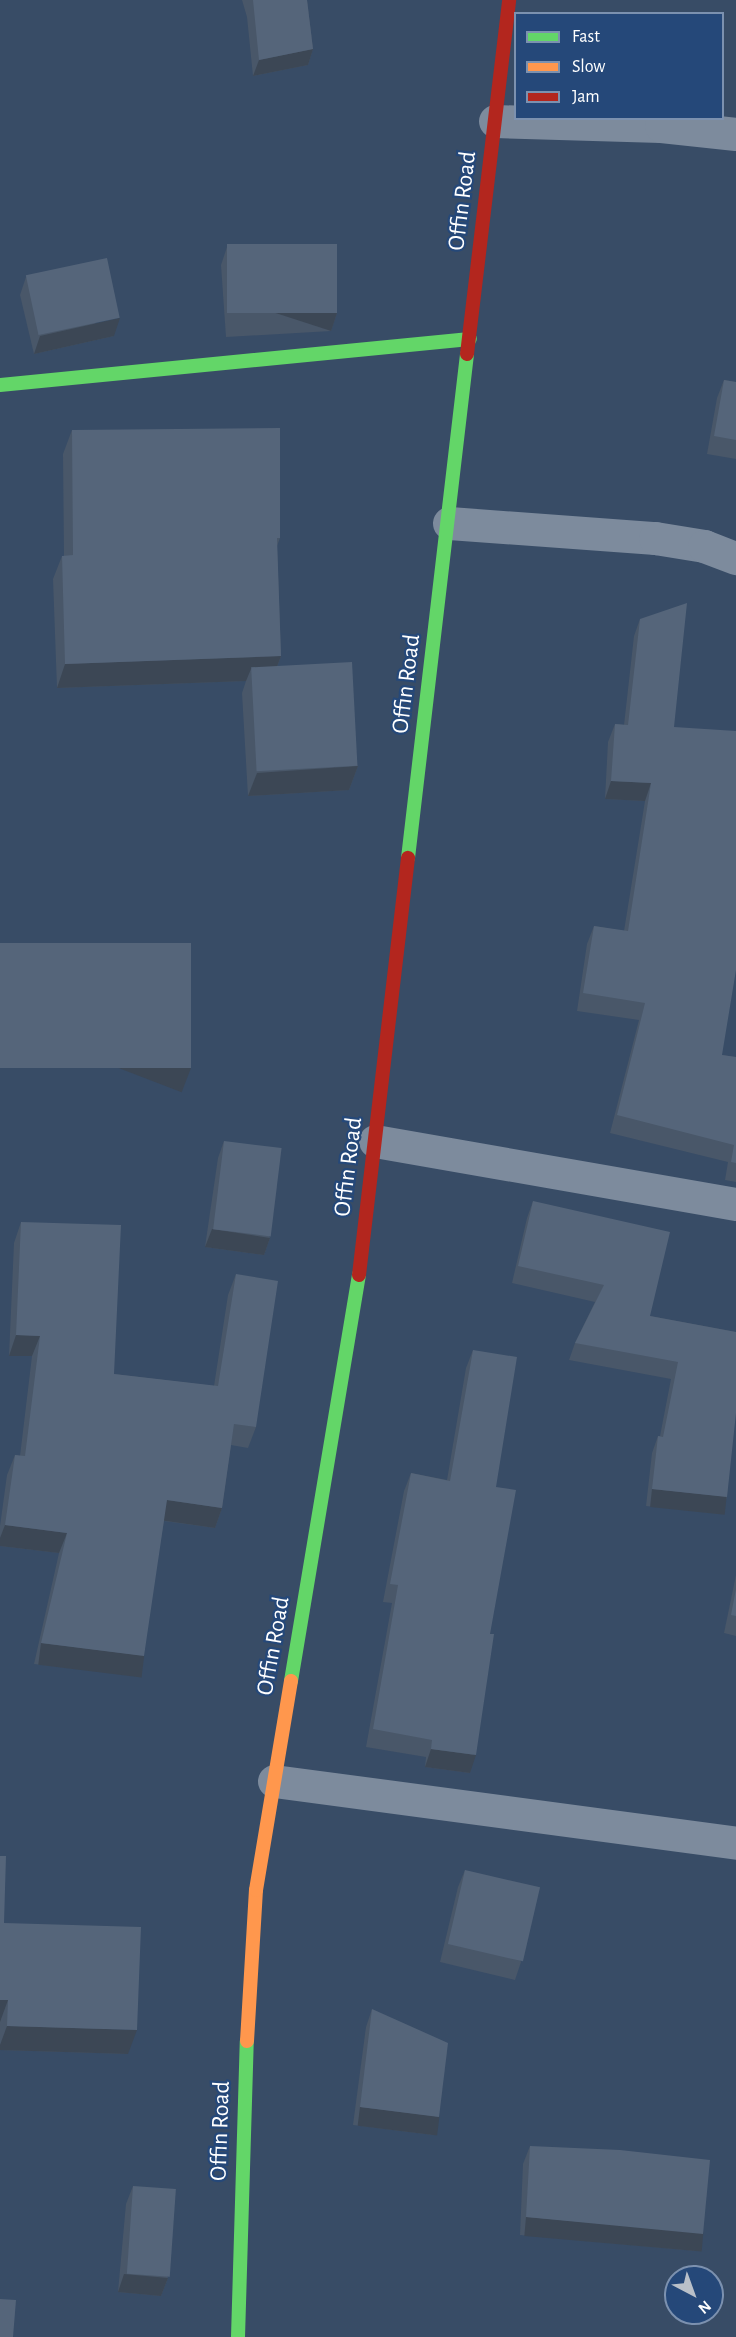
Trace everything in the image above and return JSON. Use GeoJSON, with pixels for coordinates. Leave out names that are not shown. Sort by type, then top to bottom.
{"type":"FeatureCollection","features":[{"type":"Feature","properties":{"kind":"street","name":"Offin Road"},"geometry":{"type":"LineString","coordinates":[[238,2337],[243,2113],[256,1890],[330,1457],[375,1141],[450,523],[509,0]]}},
{"type":"Feature","properties":{"kind":"street"},"geometry":{"type":"LineString","coordinates":[[495,121],[661,126],[736,134]]}},
{"type":"Feature","properties":{"kind":"street"},"geometry":{"type":"LineString","coordinates":[[0,384],[470,339]]}},
{"type":"Feature","properties":{"kind":"street"},"geometry":{"type":"LineString","coordinates":[[450,523],[655,538],[704,546],[736,558]]}},
{"type":"Feature","properties":{"kind":"street"},"geometry":{"type":"LineString","coordinates":[[375,1141],[736,1204]]}},
{"type":"Feature","properties":{"kind":"street"},"geometry":{"type":"LineString","coordinates":[[274,1781],[736,1843]]}},
{"type":"Feature","properties":{"kind":"building"},"geometry":{"type":"Polygon","coordinates":[[[253,0],[307,0],[313,49],[259,60],[253,0]]]}},
{"type":"Feature","properties":{"kind":"building"},"geometry":{"type":"Polygon","coordinates":[[[227,244],[337,244],[337,313],[227,313],[227,244]]]}},
{"type":"Feature","properties":{"kind":"building"},"geometry":{"type":"Polygon","coordinates":[[[107,258],[120,318],[38,335],[26,275],[107,258]]]}},
{"type":"Feature","properties":{"kind":"building"},"geometry":{"type":"Polygon","coordinates":[[[724,380],[736,382],[736,440],[714,436],[724,380]]]}},
{"type":"Feature","properties":{"kind":"building"},"geometry":{"type":"Polygon","coordinates":[[[280,428],[280,538],[277,538],[281,656],[65,664],[62,556],[73,555],[72,430],[280,428]]]}},
{"type":"Feature","properties":{"kind":"building"},"geometry":{"type":"Polygon","coordinates":[[[687,603],[674,727],[736,731],[736,970],[722,1055],[736,1057],[736,1163],[731,1162],[734,1145],[617,1115],[645,1003],[583,993],[594,926],[628,931],[651,783],[611,781],[615,724],[628,725],[640,619],[687,603]]]}},
{"type":"Feature","properties":{"kind":"building"},"geometry":{"type":"Polygon","coordinates":[[[352,662],[357,766],[257,771],[251,667],[352,662]]]}},
{"type":"Feature","properties":{"kind":"building"},"geometry":{"type":"Polygon","coordinates":[[[0,943],[191,943],[191,1068],[0,1068],[0,943]]]}},
{"type":"Feature","properties":{"kind":"building"},"geometry":{"type":"Polygon","coordinates":[[[224,1141],[282,1148],[271,1236],[213,1229],[224,1141]]]}},
{"type":"Feature","properties":{"kind":"building"},"geometry":{"type":"Polygon","coordinates":[[[533,1201],[670,1232],[650,1316],[736,1332],[736,1413],[727,1497],[652,1489],[658,1436],[663,1437],[678,1362],[575,1343],[604,1285],[518,1266],[533,1201]]]}},
{"type":"Feature","properties":{"kind":"building"},"geometry":{"type":"Polygon","coordinates":[[[21,1222],[121,1225],[114,1374],[218,1386],[236,1274],[278,1281],[256,1427],[234,1424],[222,1508],[167,1500],[144,1656],[41,1643],[67,1533],[5,1525],[15,1455],[25,1456],[40,1336],[16,1335],[21,1222]]]}},
{"type":"Feature","properties":{"kind":"building"},"geometry":{"type":"Polygon","coordinates":[[[473,1350],[517,1357],[496,1487],[516,1490],[490,1634],[494,1634],[476,1755],[431,1749],[432,1740],[373,1729],[398,1585],[390,1584],[411,1473],[450,1481],[473,1350]]]}},
{"type":"Feature","properties":{"kind":"building"},"geometry":{"type":"Polygon","coordinates":[[[736,1589],[736,1616],[731,1615],[736,1589]]]}},
{"type":"Feature","properties":{"kind":"building"},"geometry":{"type":"Polygon","coordinates":[[[0,1856],[6,1856],[4,1923],[141,1927],[137,2030],[7,2026],[8,2000],[0,2000],[0,1856]]]}},
{"type":"Feature","properties":{"kind":"building"},"geometry":{"type":"Polygon","coordinates":[[[465,1870],[540,1887],[523,1961],[448,1944],[465,1870]]]}},
{"type":"Feature","properties":{"kind":"building"},"geometry":{"type":"Polygon","coordinates":[[[372,2009],[448,2043],[439,2117],[360,2107],[372,2009]]]}},
{"type":"Feature","properties":{"kind":"building"},"geometry":{"type":"Polygon","coordinates":[[[530,2146],[620,2150],[710,2160],[703,2234],[526,2217],[530,2146]]]}},
{"type":"Feature","properties":{"kind":"building"},"geometry":{"type":"Polygon","coordinates":[[[133,2186],[176,2189],[170,2277],[127,2274],[133,2186]]]}},
{"type":"Feature","properties":{"kind":"building"},"geometry":{"type":"Polygon","coordinates":[[[0,2299],[16,2300],[13,2337],[0,2337],[0,2299]]]}},
{"type":"Feature","properties":{"kind":"traffic: fast"},"geometry":{"type":"LineString","coordinates":[[0,385],[470,339]]}},
{"type":"Feature","properties":{"kind":"traffic: fast"},"geometry":{"type":"LineString","coordinates":[[408,858],[467,354]]}},
{"type":"Feature","properties":{"kind":"traffic: fast"},"geometry":{"type":"LineString","coordinates":[[291,1681],[359,1275]]}},
{"type":"Feature","properties":{"kind":"traffic: fast"},"geometry":{"type":"LineString","coordinates":[[238,2337],[247,2041]]}},
{"type":"Feature","properties":{"kind":"traffic: slow"},"geometry":{"type":"LineString","coordinates":[[247,2041],[256,1890],[291,1681]]}},
{"type":"Feature","properties":{"kind":"traffic: jam"},"geometry":{"type":"LineString","coordinates":[[467,354],[509,0]]}},
{"type":"Feature","properties":{"kind":"traffic: jam"},"geometry":{"type":"LineString","coordinates":[[359,1275],[408,858]]}}]}
